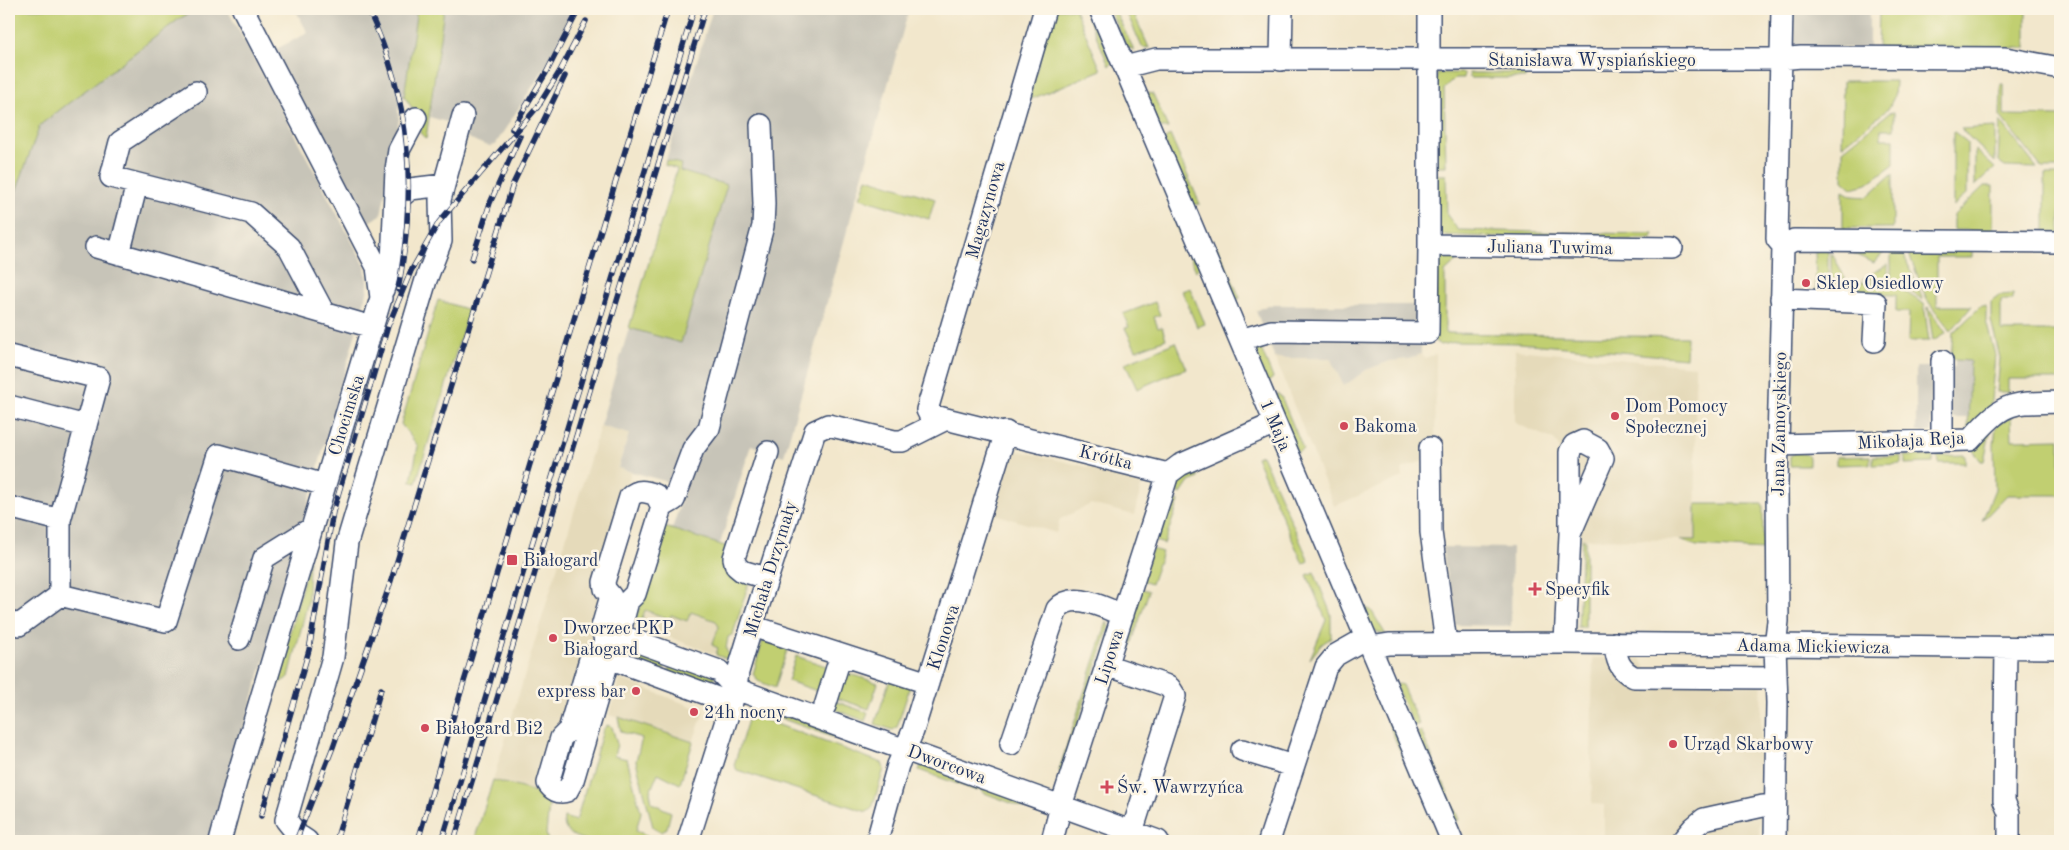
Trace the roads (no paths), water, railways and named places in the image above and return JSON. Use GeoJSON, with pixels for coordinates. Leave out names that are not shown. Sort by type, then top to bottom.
{"type":"FeatureCollection","features":[{"type":"Feature","properties":{"kind":"street","name":"Chocimska"},"geometry":{"type":"LineString","coordinates":[[220,841],[380,300],[377,267],[244,9]]}},
{"type":"Feature","properties":{"kind":"street","name":"Magazynowa"},"geometry":{"type":"LineString","coordinates":[[937,415],[1045,9]]}},
{"type":"Feature","properties":{"kind":"street","name":"1 Maja"},"geometry":{"type":"LineString","coordinates":[[1100,9],[1452,841]]}},
{"type":"Feature","properties":{"kind":"street"},"geometry":{"type":"LineString","coordinates":[[1281,60],[1282,9]]}},
{"type":"Feature","properties":{"kind":"street"},"geometry":{"type":"LineString","coordinates":[[1240,340],[1271,331],[1428,333],[1429,9]]}},
{"type":"Feature","properties":{"kind":"street","name":"Jana Zamoyskiego"},"geometry":{"type":"LineString","coordinates":[[1775,841],[1777,703],[1775,646],[1778,621],[1778,445],[1783,246],[1777,239],[1782,9]]}},
{"type":"Feature","properties":{"kind":"street","name":"Stanisława Wyspiańskiego"},"geometry":{"type":"LineString","coordinates":[[1125,67],[1154,59],[1780,59],[1801,57],[2005,58],[2060,68]]}},
{"type":"Feature","properties":{"kind":"street"},"geometry":{"type":"LineString","coordinates":[[196,92],[120,142],[111,177],[250,213],[289,247],[324,313]]}},
{"type":"Feature","properties":{"kind":"street"},"geometry":{"type":"LineString","coordinates":[[307,841],[298,835],[286,820],[333,657],[347,543],[426,280],[441,241],[440,207],[444,185],[463,116]]}},
{"type":"Feature","properties":{"kind":"street"},"geometry":{"type":"LineString","coordinates":[[380,300],[392,263],[396,170],[399,150],[416,118]]}},
{"type":"Feature","properties":{"kind":"street"},"geometry":{"type":"LineString","coordinates":[[662,507],[656,495],[648,492],[640,491],[630,497],[604,582],[605,589],[620,598],[635,594],[662,507],[674,500],[693,449],[709,428],[758,251],[764,204],[760,125]]}},
{"type":"Feature","properties":{"kind":"street"},"geometry":{"type":"LineString","coordinates":[[119,254],[137,184]]}},
{"type":"Feature","properties":{"kind":"street"},"geometry":{"type":"LineString","coordinates":[[395,202],[410,189],[444,185]]}},
{"type":"Feature","properties":{"kind":"street"},"geometry":{"type":"LineString","coordinates":[[1783,246],[1794,240],[2060,242]]}},
{"type":"Feature","properties":{"kind":"street","name":"Juliana Tuwima"},"geometry":{"type":"LineString","coordinates":[[1429,245],[1672,248]]}},
{"type":"Feature","properties":{"kind":"street"},"geometry":{"type":"LineString","coordinates":[[96,247],[372,327]]}},
{"type":"Feature","properties":{"kind":"street"},"geometry":{"type":"LineString","coordinates":[[1782,298],[1876,303],[1874,341]]}},
{"type":"Feature","properties":{"kind":"street"},"geometry":{"type":"LineString","coordinates":[[9,356],[99,378],[60,520],[60,595]]}},
{"type":"Feature","properties":{"kind":"street"},"geometry":{"type":"LineString","coordinates":[[1942,361],[1942,441]]}},
{"type":"Feature","properties":{"kind":"street","name":"Mikołaja Reja"},"geometry":{"type":"LineString","coordinates":[[1778,445],[1970,440],[1993,414],[2007,407],[2020,403],[2060,402]]}},
{"type":"Feature","properties":{"kind":"street"},"geometry":{"type":"LineString","coordinates":[[9,406],[86,426]]}},
{"type":"Feature","properties":{"kind":"street","name":"Krótka"},"geometry":{"type":"LineString","coordinates":[[937,415],[1168,474]]}},
{"type":"Feature","properties":{"kind":"street","name":"Michała Drzymały"},"geometry":{"type":"LineString","coordinates":[[688,841],[734,696],[738,672],[766,578],[811,440],[817,429],[828,425],[898,442],[909,439],[937,415]]}},
{"type":"Feature","properties":{"kind":"street"},"geometry":{"type":"LineString","coordinates":[[1168,474],[1180,465],[1275,423]]}},
{"type":"Feature","properties":{"kind":"street","name":"Klonowa"},"geometry":{"type":"LineString","coordinates":[[877,841],[904,748],[913,731],[1006,432]]}},
{"type":"Feature","properties":{"kind":"street"},"geometry":{"type":"LineString","coordinates":[[1430,448],[1431,532],[1446,643]]}},
{"type":"Feature","properties":{"kind":"street"},"geometry":{"type":"LineString","coordinates":[[766,578],[742,571],[736,566],[734,558],[768,452]]}},
{"type":"Feature","properties":{"kind":"street"},"geometry":{"type":"LineString","coordinates":[[60,595],[166,622],[219,454],[325,485]]}},
{"type":"Feature","properties":{"kind":"street","name":"Lipowa"},"geometry":{"type":"LineString","coordinates":[[1052,841],[1061,806],[1168,474]]}},
{"type":"Feature","properties":{"kind":"street"},"geometry":{"type":"LineString","coordinates":[[9,507],[60,520]]}},
{"type":"Feature","properties":{"kind":"street"},"geometry":{"type":"LineString","coordinates":[[239,639],[264,558],[312,528]]}},
{"type":"Feature","properties":{"kind":"street"},"geometry":{"type":"LineString","coordinates":[[1565,643],[1570,534]]}},
{"type":"Feature","properties":{"kind":"street"},"geometry":{"type":"LineString","coordinates":[[9,622],[19,625],[60,595]]}},
{"type":"Feature","properties":{"kind":"street"},"geometry":{"type":"LineString","coordinates":[[609,645],[590,659],[568,730],[561,738],[548,784],[557,792],[567,791],[573,780],[609,645],[620,598]]}},
{"type":"Feature","properties":{"kind":"street"},"geometry":{"type":"LineString","coordinates":[[1010,744],[1057,610],[1068,601],[1076,600],[1123,615]]}},
{"type":"Feature","properties":{"kind":"street"},"geometry":{"type":"LineString","coordinates":[[752,626],[928,683]]}},
{"type":"Feature","properties":{"kind":"street"},"geometry":{"type":"LineString","coordinates":[[1269,841],[1326,667],[1336,655],[1368,643]]}},
{"type":"Feature","properties":{"kind":"street","name":"Adama Mickiewicza"},"geometry":{"type":"LineString","coordinates":[[1368,643],[2060,648]]}},
{"type":"Feature","properties":{"kind":"street"},"geometry":{"type":"LineString","coordinates":[[1615,644],[1618,663],[1622,669],[1634,677],[1775,678]]}},
{"type":"Feature","properties":{"kind":"street"},"geometry":{"type":"LineString","coordinates":[[609,645],[719,672],[734,696]]}},
{"type":"Feature","properties":{"kind":"street"},"geometry":{"type":"LineString","coordinates":[[2006,648],[2004,801],[2010,813],[2009,841]]}},
{"type":"Feature","properties":{"kind":"street"},"geometry":{"type":"LineString","coordinates":[[825,706],[841,655]]}},
{"type":"Feature","properties":{"kind":"street"},"geometry":{"type":"LineString","coordinates":[[1106,665],[1165,685],[1170,688],[1175,696],[1132,832]]}},
{"type":"Feature","properties":{"kind":"street","name":"Dworcowa"},"geometry":{"type":"LineString","coordinates":[[734,696],[904,748],[1158,841]]}},
{"type":"Feature","properties":{"kind":"street"},"geometry":{"type":"LineString","coordinates":[[1242,750],[1293,766]]}},
{"type":"Feature","properties":{"kind":"street"},"geometry":{"type":"LineString","coordinates":[[1682,841],[1704,819],[1763,806],[1775,806]]}},
{"type":"Feature","properties":{"kind":"railway"},"geometry":{"type":"LineString","coordinates":[[368,9],[383,44],[394,78],[407,146],[408,217],[398,290]]}},
{"type":"Feature","properties":{"kind":"railway"},"geometry":{"type":"LineString","coordinates":[[512,129],[546,73],[579,9]]}},
{"type":"Feature","properties":{"kind":"railway"},"geometry":{"type":"LineString","coordinates":[[418,841],[453,718],[668,9]]}},
{"type":"Feature","properties":{"kind":"railway"},"geometry":{"type":"LineString","coordinates":[[442,841],[694,9]]}},
{"type":"Feature","properties":{"kind":"railway"},"geometry":{"type":"LineString","coordinates":[[454,841],[705,9]]}},
{"type":"Feature","properties":{"kind":"railway"},"geometry":{"type":"LineString","coordinates":[[537,108],[560,71],[586,21]]}},
{"type":"Feature","properties":{"kind":"railway"},"geometry":{"type":"LineString","coordinates":[[296,841],[333,747],[390,584],[513,184],[565,76]]}},
{"type":"Feature","properties":{"kind":"railway"},"geometry":{"type":"LineString","coordinates":[[261,816],[309,650],[333,512],[388,326],[411,271],[439,222],[540,104]]}},
{"type":"Feature","properties":{"kind":"railway"},"geometry":{"type":"LineString","coordinates":[[472,259],[490,203],[520,136]]}},
{"type":"Feature","properties":{"kind":"railway"},"geometry":{"type":"LineString","coordinates":[[336,841],[381,689]]}},
{"type":"Feature","properties":{"kind":"place","name":"Sklep Osiedlowy"},"geometry":{"type":"Point","coordinates":[1806,283]}},
{"type":"Feature","properties":{"kind":"place","name":"Dom Pomocy Społecznej"},"geometry":{"type":"Point","coordinates":[1615,416]}},
{"type":"Feature","properties":{"kind":"place","name":"Bakoma"},"geometry":{"type":"Point","coordinates":[1344,426]}},
{"type":"Feature","properties":{"kind":"place","name":"Białogard"},"geometry":{"type":"Point","coordinates":[512,560]}},
{"type":"Feature","properties":{"kind":"place","name":"Specyfik"},"geometry":{"type":"Point","coordinates":[1535,589]}},
{"type":"Feature","properties":{"kind":"place","name":"Dworzec PKP Białogard"},"geometry":{"type":"Point","coordinates":[553,638]}},
{"type":"Feature","properties":{"kind":"place","name":"express bar"},"geometry":{"type":"Point","coordinates":[636,691]}},
{"type":"Feature","properties":{"kind":"place","name":"24h nocny"},"geometry":{"type":"Point","coordinates":[694,712]}},
{"type":"Feature","properties":{"kind":"place","name":"Białogard Bi2"},"geometry":{"type":"Point","coordinates":[425,728]}},
{"type":"Feature","properties":{"kind":"place","name":"Urząd Skarbowy"},"geometry":{"type":"Point","coordinates":[1673,744]}},
{"type":"Feature","properties":{"kind":"place","name":"Św. Wawrzyńca"},"geometry":{"type":"Point","coordinates":[1107,787]}}]}
